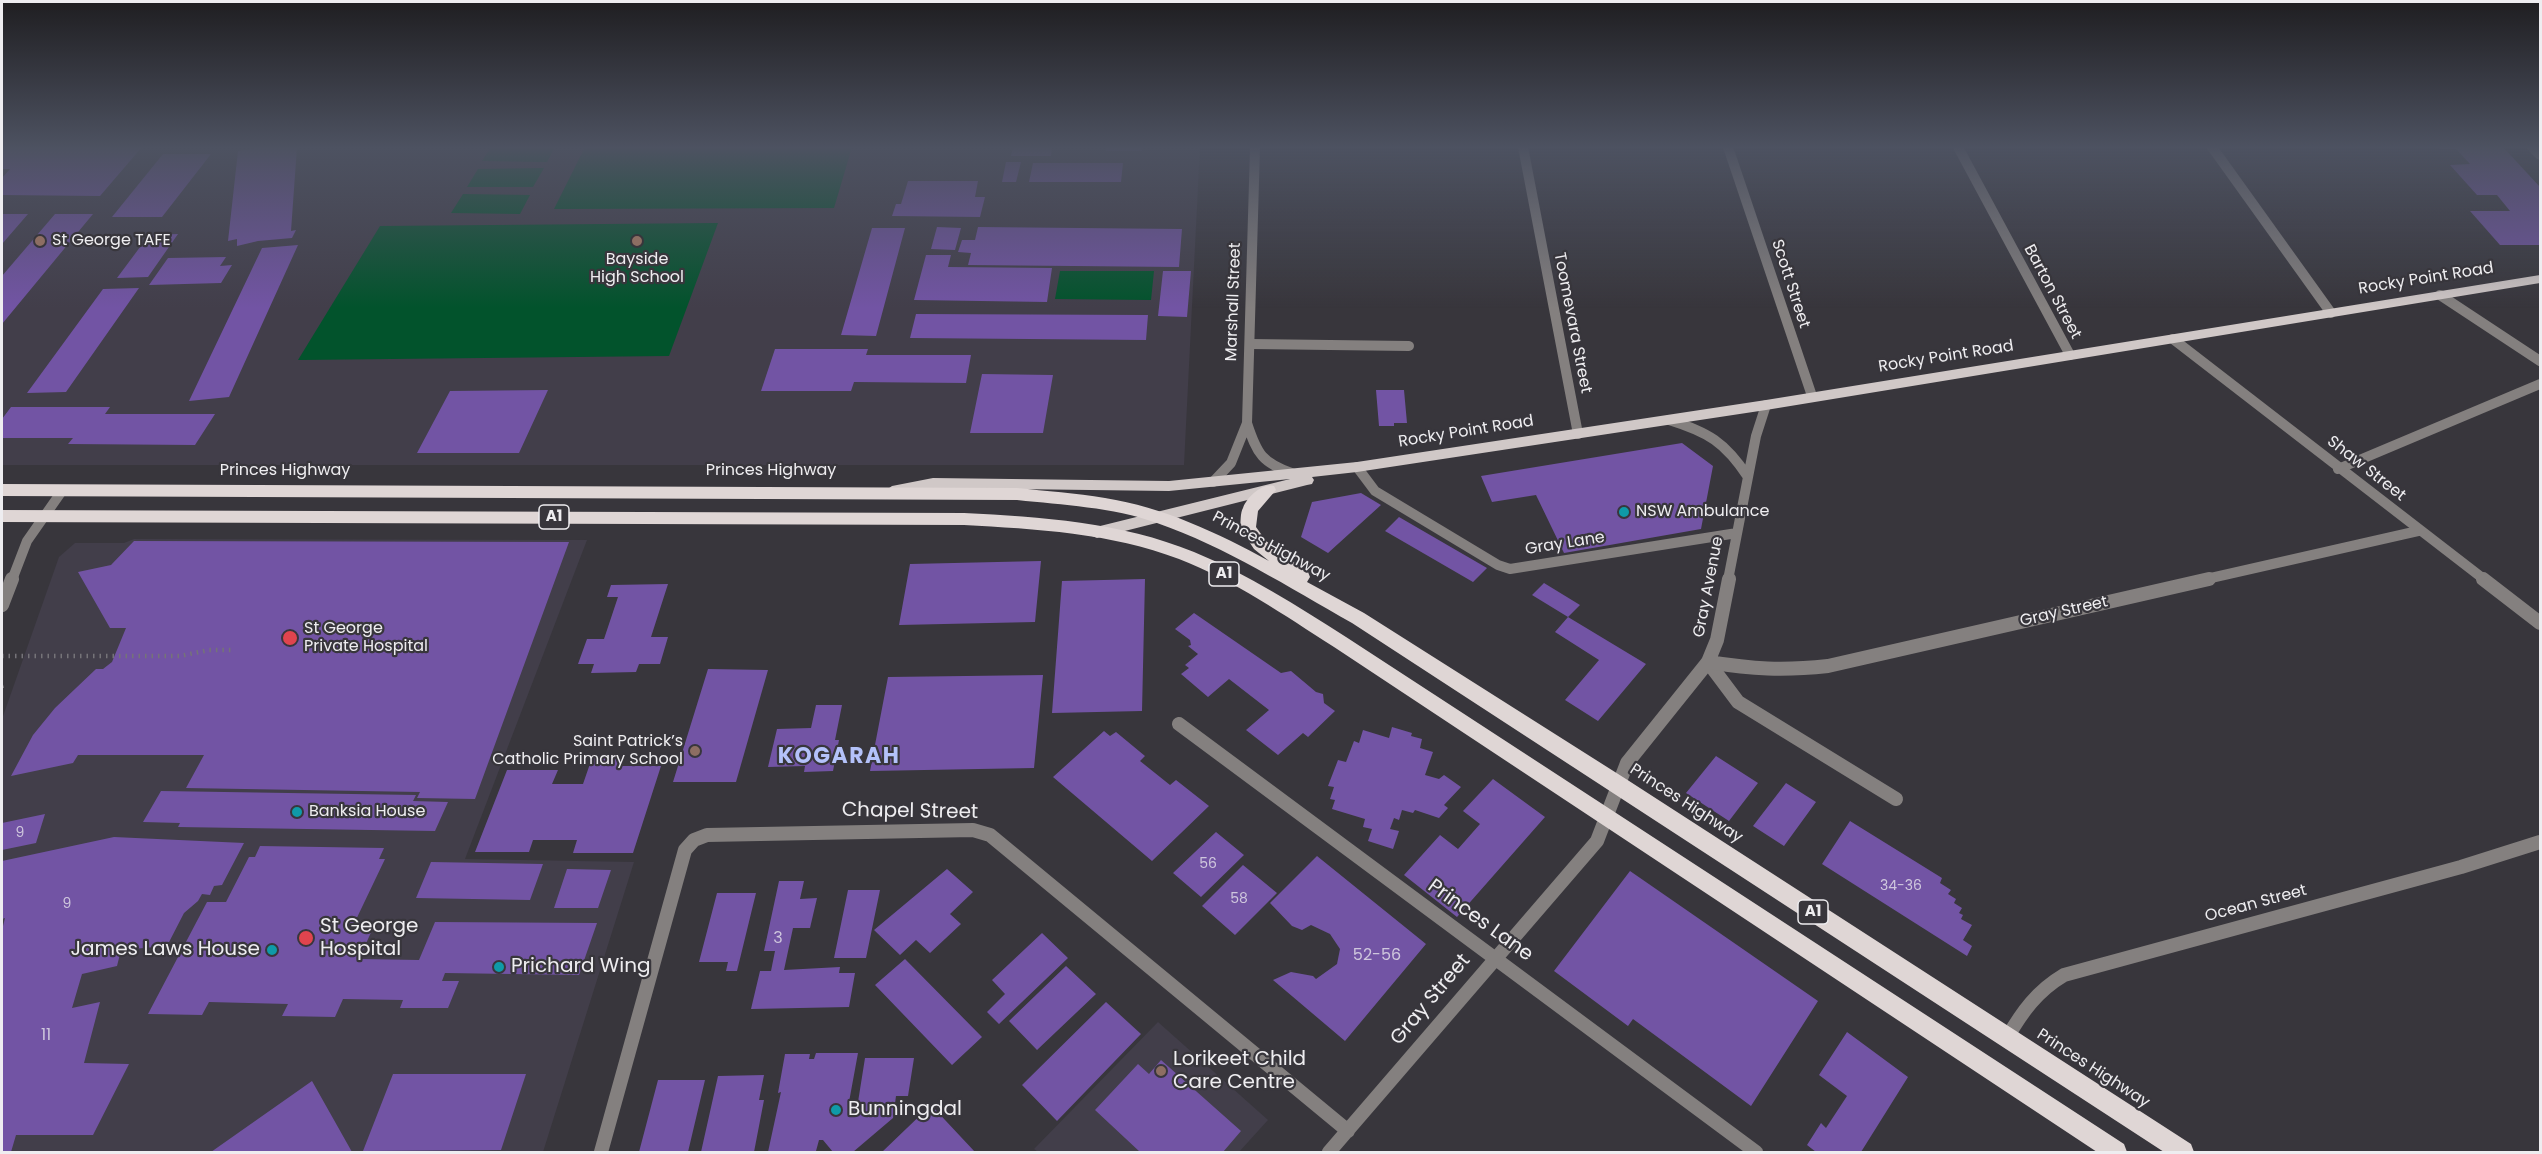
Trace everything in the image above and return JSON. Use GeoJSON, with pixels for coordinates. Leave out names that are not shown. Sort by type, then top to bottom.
{"type":"FeatureCollection","features":[{"type":"Feature","properties":{"kind":"highway","name":"Princes Highway"},"geometry":{"type":"LineString","coordinates":[[2,490],[885,493],[1048,496],[1106,504],[1160,516],[1225,544],[1358,618],[2183,1152]]}},
{"type":"Feature","properties":{"kind":"highway"},"geometry":{"type":"LineString","coordinates":[[1268,490],[1250,509],[1247,518],[1248,528],[1253,538],[1358,618]]}},
{"type":"Feature","properties":{"kind":"highway","name":"A1"},"geometry":{"type":"LineString","coordinates":[[2,516],[882,518],[1037,523],[1097,532],[1164,547],[1228,575],[1340,642],[2116,1152]]}},
{"type":"Feature","properties":{"kind":"main road","name":"Rocky Point Road"},"geometry":{"type":"LineString","coordinates":[[885,493],[933,483],[1118,487],[1213,482],[1357,467],[1766,405],[2541,279]]}},
{"type":"Feature","properties":{"kind":"main road","name":"Rocky Point Road"},"geometry":{"type":"LineString","coordinates":[[1097,532],[1357,467]]}},
{"type":"Feature","properties":{"kind":"street","name":"Marshall Street"},"geometry":{"type":"LineString","coordinates":[[1213,482],[1226,473],[1232,464],[1247,423],[1254,201]]}},
{"type":"Feature","properties":{"kind":"street","name":"Toomevara Street"},"geometry":{"type":"LineString","coordinates":[[1533,201],[1578,434]]}},
{"type":"Feature","properties":{"kind":"street","name":"Scott Street"},"geometry":{"type":"LineString","coordinates":[[1746,201],[1812,396]]}},
{"type":"Feature","properties":{"kind":"street","name":"Barton Street"},"geometry":{"type":"LineString","coordinates":[[1987,201],[2070,355]]}},
{"type":"Feature","properties":{"kind":"street"},"geometry":{"type":"LineString","coordinates":[[2251,201],[2331,313]]}},
{"type":"Feature","properties":{"kind":"street"},"geometry":{"type":"LineString","coordinates":[[2440,295],[2541,362]]}},
{"type":"Feature","properties":{"kind":"street","name":"Shaw Street"},"geometry":{"type":"LineString","coordinates":[[2173,339],[2418,531],[2541,623]]}},
{"type":"Feature","properties":{"kind":"street"},"geometry":{"type":"LineString","coordinates":[[1251,344],[1409,346]]}},
{"type":"Feature","properties":{"kind":"street"},"geometry":{"type":"LineString","coordinates":[[2338,469],[2541,384]]}},
{"type":"Feature","properties":{"kind":"street","name":"Gray Avenue"},"geometry":{"type":"LineString","coordinates":[[1619,785],[1628,763],[1708,662],[1717,640],[1748,477],[1766,405]]}},
{"type":"Feature","properties":{"kind":"street"},"geometry":{"type":"LineString","coordinates":[[1669,420],[1701,429],[1718,438],[1731,450],[1748,477]]}},
{"type":"Feature","properties":{"kind":"street","name":"Marshall Street"},"geometry":{"type":"LineString","coordinates":[[1247,423],[1262,460],[1277,469],[1294,474]]}},
{"type":"Feature","properties":{"kind":"street","name":"Gray Lane"},"geometry":{"type":"LineString","coordinates":[[1357,467],[1375,491],[1498,565],[1510,569],[1737,533]]}},
{"type":"Feature","properties":{"kind":"street"},"geometry":{"type":"LineString","coordinates":[[2,605],[27,541],[62,491]]}},
{"type":"Feature","properties":{"kind":"street","name":"Gray Street"},"geometry":{"type":"LineString","coordinates":[[1708,662],[1760,670],[1793,670],[1837,664],[2418,531]]}},
{"type":"Feature","properties":{"kind":"street"},"geometry":{"type":"LineString","coordinates":[[1708,662],[1738,702],[1896,799]]}},
{"type":"Feature","properties":{"kind":"street","name":"Princes Lane"},"geometry":{"type":"LineString","coordinates":[[1179,724],[1756,1152]]}},
{"type":"Feature","properties":{"kind":"street","name":"Gray Street"},"geometry":{"type":"LineString","coordinates":[[1329,1152],[1597,841],[1619,785]]}},
{"type":"Feature","properties":{"kind":"street","name":"Chapel Street"},"geometry":{"type":"LineString","coordinates":[[601,1152],[685,850],[694,840],[707,835],[973,830],[990,835],[1348,1131]]}},
{"type":"Feature","properties":{"kind":"street","name":"Ocean Street"},"geometry":{"type":"LineString","coordinates":[[2007,1038],[2030,999],[2046,985],[2064,975],[2461,867],[2541,842]]}},
{"type":"Feature","properties":{"kind":"path"},"geometry":{"type":"LineString","coordinates":[[2,656],[180,656],[209,650],[235,650]]}},
{"type":"Feature","properties":{"kind":"shaded area","name":"Bayside High School"},"geometry":{"type":"Polygon","coordinates":[[[2,201],[1197,201],[1184,465],[2,465],[2,201]]]}},
{"type":"Feature","properties":{"kind":"shaded area","name":"St George Hospital"},"geometry":{"type":"Polygon","coordinates":[[[134,539],[587,540],[465,859],[634,862],[543,1152],[2,1152],[2,719],[59,557],[75,543],[124,543],[134,539]]]}},
{"type":"Feature","properties":{"kind":"shaded area","name":"Lorikeet Child Care Centre"},"geometry":{"type":"Polygon","coordinates":[[[1158,1022],[1268,1120],[1239,1152],[1038,1152],[1034,1149],[1158,1022]]]}},
{"type":"Feature","properties":{"kind":"green space"},"geometry":{"type":"Polygon","coordinates":[[[459,201],[527,201],[520,214],[451,213],[459,201]]]}},
{"type":"Feature","properties":{"kind":"green space"},"geometry":{"type":"Polygon","coordinates":[[[558,201],[836,201],[834,208],[554,209],[558,201]]]}},
{"type":"Feature","properties":{"kind":"green space"},"geometry":{"type":"Polygon","coordinates":[[[718,223],[669,356],[298,360],[380,226],[718,223]]]}},
{"type":"Feature","properties":{"kind":"green space"},"geometry":{"type":"Polygon","coordinates":[[[1060,271],[1154,271],[1151,300],[1055,299],[1060,271]]]}},
{"type":"Feature","properties":{"kind":"building"},"geometry":{"type":"Polygon","coordinates":[[[125,201],[175,201],[162,217],[112,217],[125,201]]]}},
{"type":"Feature","properties":{"kind":"building"},"geometry":{"type":"Polygon","coordinates":[[[232,201],[293,201],[291,231],[296,230],[292,238],[258,241],[237,246],[237,239],[228,241],[232,201]]]}},
{"type":"Feature","properties":{"kind":"building"},"geometry":{"type":"Polygon","coordinates":[[[902,201],[984,201],[980,217],[892,216],[896,204],[901,204],[902,201]]]}},
{"type":"Feature","properties":{"kind":"building"},"geometry":{"type":"Polygon","coordinates":[[[2502,201],[2540,201],[2540,245],[2500,245],[2470,211],[2510,211],[2502,201]]]}},
{"type":"Feature","properties":{"kind":"building"},"geometry":{"type":"Polygon","coordinates":[[[2,214],[28,214],[2,244],[2,214]]]}},
{"type":"Feature","properties":{"kind":"building"},"geometry":{"type":"Polygon","coordinates":[[[55,214],[93,214],[2,324],[2,276],[55,214]]]}},
{"type":"Feature","properties":{"kind":"building"},"geometry":{"type":"Polygon","coordinates":[[[937,227],[961,228],[955,250],[931,249],[937,227]]]}},
{"type":"Feature","properties":{"kind":"building"},"geometry":{"type":"Polygon","coordinates":[[[978,227],[1182,229],[1179,267],[968,265],[971,253],[958,252],[962,240],[975,240],[978,227]]]}},
{"type":"Feature","properties":{"kind":"building"},"geometry":{"type":"Polygon","coordinates":[[[872,228],[905,228],[876,336],[841,335],[872,228]]]}},
{"type":"Feature","properties":{"kind":"building"},"geometry":{"type":"Polygon","coordinates":[[[178,234],[148,277],[117,278],[149,235],[178,234]]]}},
{"type":"Feature","properties":{"kind":"building"},"geometry":{"type":"Polygon","coordinates":[[[298,245],[229,397],[189,401],[262,248],[298,245]]]}},
{"type":"Feature","properties":{"kind":"building"},"geometry":{"type":"Polygon","coordinates":[[[926,255],[951,255],[948,267],[1052,268],[1047,302],[914,300],[926,255]]]}},
{"type":"Feature","properties":{"kind":"building"},"geometry":{"type":"Polygon","coordinates":[[[226,257],[220,266],[232,265],[221,283],[149,285],[168,258],[226,257]]]}},
{"type":"Feature","properties":{"kind":"building"},"geometry":{"type":"Polygon","coordinates":[[[1163,271],[1191,271],[1187,317],[1158,316],[1163,271]]]}},
{"type":"Feature","properties":{"kind":"building"},"geometry":{"type":"Polygon","coordinates":[[[139,288],[66,392],[27,393],[103,289],[139,288]]]}},
{"type":"Feature","properties":{"kind":"building"},"geometry":{"type":"Polygon","coordinates":[[[916,314],[1148,315],[1146,340],[910,338],[916,314]]]}},
{"type":"Feature","properties":{"kind":"building"},"geometry":{"type":"Polygon","coordinates":[[[775,349],[868,349],[866,355],[971,355],[966,383],[854,382],[851,391],[761,391],[775,349]]]}},
{"type":"Feature","properties":{"kind":"building"},"geometry":{"type":"Polygon","coordinates":[[[982,374],[1053,375],[1043,433],[970,433],[982,374]]]}},
{"type":"Feature","properties":{"kind":"building"},"geometry":{"type":"Polygon","coordinates":[[[548,390],[519,453],[417,453],[450,391],[548,390]]]}},
{"type":"Feature","properties":{"kind":"building"},"geometry":{"type":"Polygon","coordinates":[[[1376,390],[1404,390],[1407,423],[1379,426],[1376,390]]]}},
{"type":"Feature","properties":{"kind":"building"},"geometry":{"type":"Polygon","coordinates":[[[11,407],[110,407],[105,414],[215,414],[195,445],[68,444],[73,438],[2,438],[2,419],[11,407]]]}},
{"type":"Feature","properties":{"kind":"building","name":"NSW Ambulance"},"geometry":{"type":"Polygon","coordinates":[[[1682,443],[1713,466],[1701,529],[1564,553],[1536,495],[1492,502],[1481,476],[1682,443]]]}},
{"type":"Feature","properties":{"kind":"building"},"geometry":{"type":"Polygon","coordinates":[[[1361,493],[1381,505],[1328,553],[1301,537],[1312,502],[1361,493]]]}},
{"type":"Feature","properties":{"kind":"building"},"geometry":{"type":"Polygon","coordinates":[[[1399,517],[1487,568],[1473,582],[1385,531],[1399,517]]]}},
{"type":"Feature","properties":{"kind":"building","name":"St George Private Hospital"},"geometry":{"type":"Polygon","coordinates":[[[134,541],[569,542],[475,799],[417,798],[420,792],[186,788],[204,755],[78,755],[73,763],[11,776],[33,735],[55,708],[96,669],[103,669],[112,662],[126,628],[110,628],[78,572],[111,565],[134,541]]]}},
{"type":"Feature","properties":{"kind":"building"},"geometry":{"type":"Polygon","coordinates":[[[1041,561],[1035,622],[899,625],[910,564],[1041,561]]]}},
{"type":"Feature","properties":{"kind":"building"},"geometry":{"type":"Polygon","coordinates":[[[1145,579],[1142,711],[1052,713],[1062,581],[1145,579]]]}},
{"type":"Feature","properties":{"kind":"building"},"geometry":{"type":"Polygon","coordinates":[[[1544,583],[1580,605],[1568,617],[1532,595],[1544,583]]]}},
{"type":"Feature","properties":{"kind":"building"},"geometry":{"type":"Polygon","coordinates":[[[668,584],[651,637],[668,637],[660,664],[639,664],[636,672],[591,673],[594,664],[578,664],[587,639],[604,639],[618,597],[607,597],[611,585],[668,584]]]}},
{"type":"Feature","properties":{"kind":"building"},"geometry":{"type":"Polygon","coordinates":[[[1194,613],[1281,673],[1291,671],[1316,692],[1323,694],[1324,703],[1335,711],[1308,737],[1303,733],[1278,755],[1246,730],[1269,710],[1229,679],[1208,697],[1181,674],[1189,668],[1185,665],[1198,654],[1188,646],[1191,645],[1190,640],[1175,629],[1194,613]]]}},
{"type":"Feature","properties":{"kind":"building"},"geometry":{"type":"Polygon","coordinates":[[[1568,617],[1646,664],[1598,721],[1565,700],[1599,660],[1555,632],[1568,617]]]}},
{"type":"Feature","properties":{"kind":"building"},"geometry":{"type":"Polygon","coordinates":[[[708,669],[768,670],[736,782],[673,782],[708,669]]]}},
{"type":"Feature","properties":{"kind":"building"},"geometry":{"type":"Polygon","coordinates":[[[1043,675],[1034,768],[870,771],[888,677],[1043,675]]]}},
{"type":"Feature","properties":{"kind":"building"},"geometry":{"type":"Polygon","coordinates":[[[816,705],[842,705],[835,740],[839,740],[833,771],[804,772],[805,766],[768,767],[777,729],[811,728],[816,705]]]}},
{"type":"Feature","properties":{"kind":"building"},"geometry":{"type":"Polygon","coordinates":[[[1392,727],[1412,733],[1411,736],[1422,739],[1420,748],[1433,752],[1425,775],[1439,779],[1444,775],[1461,787],[1444,805],[1448,808],[1439,818],[1415,810],[1413,813],[1402,810],[1399,820],[1394,818],[1390,829],[1399,831],[1393,849],[1368,841],[1372,829],[1363,827],[1365,819],[1332,809],[1335,800],[1330,799],[1334,787],[1328,786],[1338,760],[1346,762],[1354,741],[1359,743],[1363,730],[1389,738],[1392,727]]]}},
{"type":"Feature","properties":{"kind":"building"},"geometry":{"type":"Polygon","coordinates":[[[1104,731],[1110,736],[1116,732],[1145,756],[1140,761],[1170,785],[1176,780],[1209,806],[1152,861],[1053,777],[1104,731]]]}},
{"type":"Feature","properties":{"kind":"building"},"geometry":{"type":"Polygon","coordinates":[[[593,755],[620,756],[617,766],[661,766],[633,853],[573,853],[577,840],[533,840],[529,852],[475,852],[507,770],[558,770],[552,784],[583,784],[593,755]]]}},
{"type":"Feature","properties":{"kind":"building"},"geometry":{"type":"Polygon","coordinates":[[[1716,756],[1758,783],[1729,821],[1686,793],[1716,756]]]}},
{"type":"Feature","properties":{"kind":"building"},"geometry":{"type":"Polygon","coordinates":[[[1493,779],[1545,817],[1457,917],[1404,875],[1440,835],[1458,849],[1480,824],[1463,811],[1493,779]]]}},
{"type":"Feature","properties":{"kind":"building"},"geometry":{"type":"Polygon","coordinates":[[[1786,783],[1816,802],[1784,846],[1753,826],[1786,783]]]}},
{"type":"Feature","properties":{"kind":"building","name":"Banksia House"},"geometry":{"type":"Polygon","coordinates":[[[161,791],[416,795],[413,801],[448,802],[435,831],[178,827],[180,823],[143,822],[161,791]]]}},
{"type":"Feature","properties":{"kind":"building"},"geometry":{"type":"Polygon","coordinates":[[[45,814],[36,843],[2,850],[2,823],[45,814]]]}},
{"type":"Feature","properties":{"kind":"building"},"geometry":{"type":"Polygon","coordinates":[[[1850,821],[1942,878],[1940,883],[1951,890],[1948,894],[1956,899],[1954,903],[1962,908],[1959,913],[1963,915],[1961,919],[1972,925],[1963,940],[1972,946],[1967,956],[1822,864],[1850,821]]]}},
{"type":"Feature","properties":{"kind":"building"},"geometry":{"type":"Polygon","coordinates":[[[1216,832],[1244,855],[1201,897],[1173,873],[1216,832]]]}},
{"type":"Feature","properties":{"kind":"building"},"geometry":{"type":"Polygon","coordinates":[[[114,837],[244,843],[222,885],[214,886],[210,895],[202,894],[198,901],[184,913],[167,946],[121,950],[117,966],[82,974],[72,1008],[100,1002],[84,1063],[129,1064],[93,1135],[16,1135],[11,1152],[2,1152],[2,930],[5,918],[2,919],[2,861],[114,837]]]}},
{"type":"Feature","properties":{"kind":"building"},"geometry":{"type":"Polygon","coordinates":[[[260,846],[384,848],[379,859],[385,859],[352,928],[373,928],[359,959],[419,960],[435,922],[597,923],[579,975],[445,973],[442,981],[459,981],[448,1008],[400,1008],[403,1000],[343,999],[335,1017],[282,1016],[288,1004],[209,1002],[202,1015],[148,1014],[207,902],[226,902],[249,857],[255,857],[260,846]]]}},
{"type":"Feature","properties":{"kind":"building"},"geometry":{"type":"Polygon","coordinates":[[[1317,856],[1426,944],[1345,1041],[1273,980],[1291,972],[1313,976],[1316,979],[1337,964],[1340,949],[1330,934],[1311,925],[1302,930],[1292,926],[1270,903],[1317,856]]]}},
{"type":"Feature","properties":{"kind":"building"},"geometry":{"type":"Polygon","coordinates":[[[431,862],[543,864],[530,900],[416,898],[431,862]]]}},
{"type":"Feature","properties":{"kind":"building"},"geometry":{"type":"Polygon","coordinates":[[[1243,865],[1277,893],[1235,935],[1202,906],[1243,865]]]}},
{"type":"Feature","properties":{"kind":"building"},"geometry":{"type":"Polygon","coordinates":[[[567,869],[611,870],[598,908],[554,908],[567,869]]]}},
{"type":"Feature","properties":{"kind":"building"},"geometry":{"type":"Polygon","coordinates":[[[947,869],[973,892],[950,914],[961,924],[930,953],[916,940],[900,955],[874,930],[947,869]]]}},
{"type":"Feature","properties":{"kind":"building"},"geometry":{"type":"Polygon","coordinates":[[[1630,871],[1818,1001],[1751,1106],[1633,1019],[1628,1026],[1554,971],[1630,871]]]}},
{"type":"Feature","properties":{"kind":"building"},"geometry":{"type":"Polygon","coordinates":[[[779,881],[804,881],[800,899],[817,898],[810,928],[793,928],[784,970],[840,967],[839,973],[855,973],[849,1007],[751,1009],[760,971],[771,971],[775,951],[764,951],[779,881]]]}},
{"type":"Feature","properties":{"kind":"building"},"geometry":{"type":"Polygon","coordinates":[[[848,890],[880,890],[866,958],[834,958],[848,890]]]}},
{"type":"Feature","properties":{"kind":"building"},"geometry":{"type":"Polygon","coordinates":[[[717,893],[756,893],[737,971],[726,971],[728,962],[699,962],[717,893]]]}},
{"type":"Feature","properties":{"kind":"building"},"geometry":{"type":"Polygon","coordinates":[[[1042,933],[1068,958],[999,1024],[987,1012],[1005,994],[992,980],[1042,933]]]}},
{"type":"Feature","properties":{"kind":"building"},"geometry":{"type":"Polygon","coordinates":[[[905,959],[982,1037],[952,1065],[875,985],[905,959]]]}},
{"type":"Feature","properties":{"kind":"building"},"geometry":{"type":"Polygon","coordinates":[[[1066,966],[1096,994],[1037,1050],[1009,1021],[1066,966]]]}},
{"type":"Feature","properties":{"kind":"building"},"geometry":{"type":"Polygon","coordinates":[[[1106,1002],[1141,1034],[1057,1121],[1022,1085],[1106,1002]]]}},
{"type":"Feature","properties":{"kind":"building"},"geometry":{"type":"Polygon","coordinates":[[[1847,1032],[1908,1077],[1861,1152],[1816,1152],[1807,1145],[1821,1123],[1826,1128],[1847,1096],[1819,1075],[1847,1032]]]}},
{"type":"Feature","properties":{"kind":"building","name":"Bunningdal"},"geometry":{"type":"Polygon","coordinates":[[[816,1053],[858,1053],[849,1102],[858,1102],[865,1058],[914,1058],[908,1096],[896,1096],[893,1118],[853,1152],[833,1152],[823,1140],[819,1140],[816,1151],[768,1152],[781,1092],[778,1093],[785,1054],[810,1054],[809,1059],[814,1059],[816,1053]]]}},
{"type":"Feature","properties":{"kind":"building"},"geometry":{"type":"Polygon","coordinates":[[[1161,1060],[1241,1131],[1223,1152],[1140,1152],[1095,1110],[1138,1064],[1149,1074],[1161,1060]]]}},
{"type":"Feature","properties":{"kind":"building"},"geometry":{"type":"Polygon","coordinates":[[[393,1074],[526,1074],[501,1150],[363,1151],[393,1074]]]}},
{"type":"Feature","properties":{"kind":"building"},"geometry":{"type":"Polygon","coordinates":[[[764,1075],[759,1100],[764,1100],[754,1152],[701,1152],[718,1076],[764,1075]]]}},
{"type":"Feature","properties":{"kind":"building"},"geometry":{"type":"Polygon","coordinates":[[[658,1080],[705,1080],[688,1152],[639,1152],[658,1080]]]}},
{"type":"Feature","properties":{"kind":"building"},"geometry":{"type":"Polygon","coordinates":[[[312,1081],[352,1152],[211,1152],[312,1081]]]}},
{"type":"Feature","properties":{"kind":"building"},"geometry":{"type":"Polygon","coordinates":[[[931,1105],[975,1152],[882,1152],[931,1105]]]}},
{"type":"Feature","properties":{"kind":"place","name":"St George TAFE"},"geometry":{"type":"Point","coordinates":[40,241]}},
{"type":"Feature","properties":{"kind":"place","name":"Bayside High School"},"geometry":{"type":"Point","coordinates":[637,241]}},
{"type":"Feature","properties":{"kind":"place","name":"NSW Ambulance"},"geometry":{"type":"Point","coordinates":[1624,512]}},
{"type":"Feature","properties":{"kind":"place","name":"St George Private Hospital"},"geometry":{"type":"Point","coordinates":[290,638]}},
{"type":"Feature","properties":{"kind":"place","name":"Saint Patrick’s Catholic Primary School"},"geometry":{"type":"Point","coordinates":[695,751]}},
{"type":"Feature","properties":{"kind":"place","name":"Banksia House"},"geometry":{"type":"Point","coordinates":[297,812]}},
{"type":"Feature","properties":{"kind":"place","name":"St George Hospital"},"geometry":{"type":"Point","coordinates":[306,938]}},
{"type":"Feature","properties":{"kind":"place","name":"James Laws House"},"geometry":{"type":"Point","coordinates":[272,950]}},
{"type":"Feature","properties":{"kind":"place","name":"Prichard Wing"},"geometry":{"type":"Point","coordinates":[499,967]}},
{"type":"Feature","properties":{"kind":"place","name":"Lorikeet Child Care Centre"},"geometry":{"type":"Point","coordinates":[1161,1071]}},
{"type":"Feature","properties":{"kind":"place","name":"Bunningdal"},"geometry":{"type":"Point","coordinates":[836,1110]}},
{"type":"Feature","properties":{"kind":"district","name":"KOGARAH"},"geometry":{"type":"Point","coordinates":[839,757]}}]}
